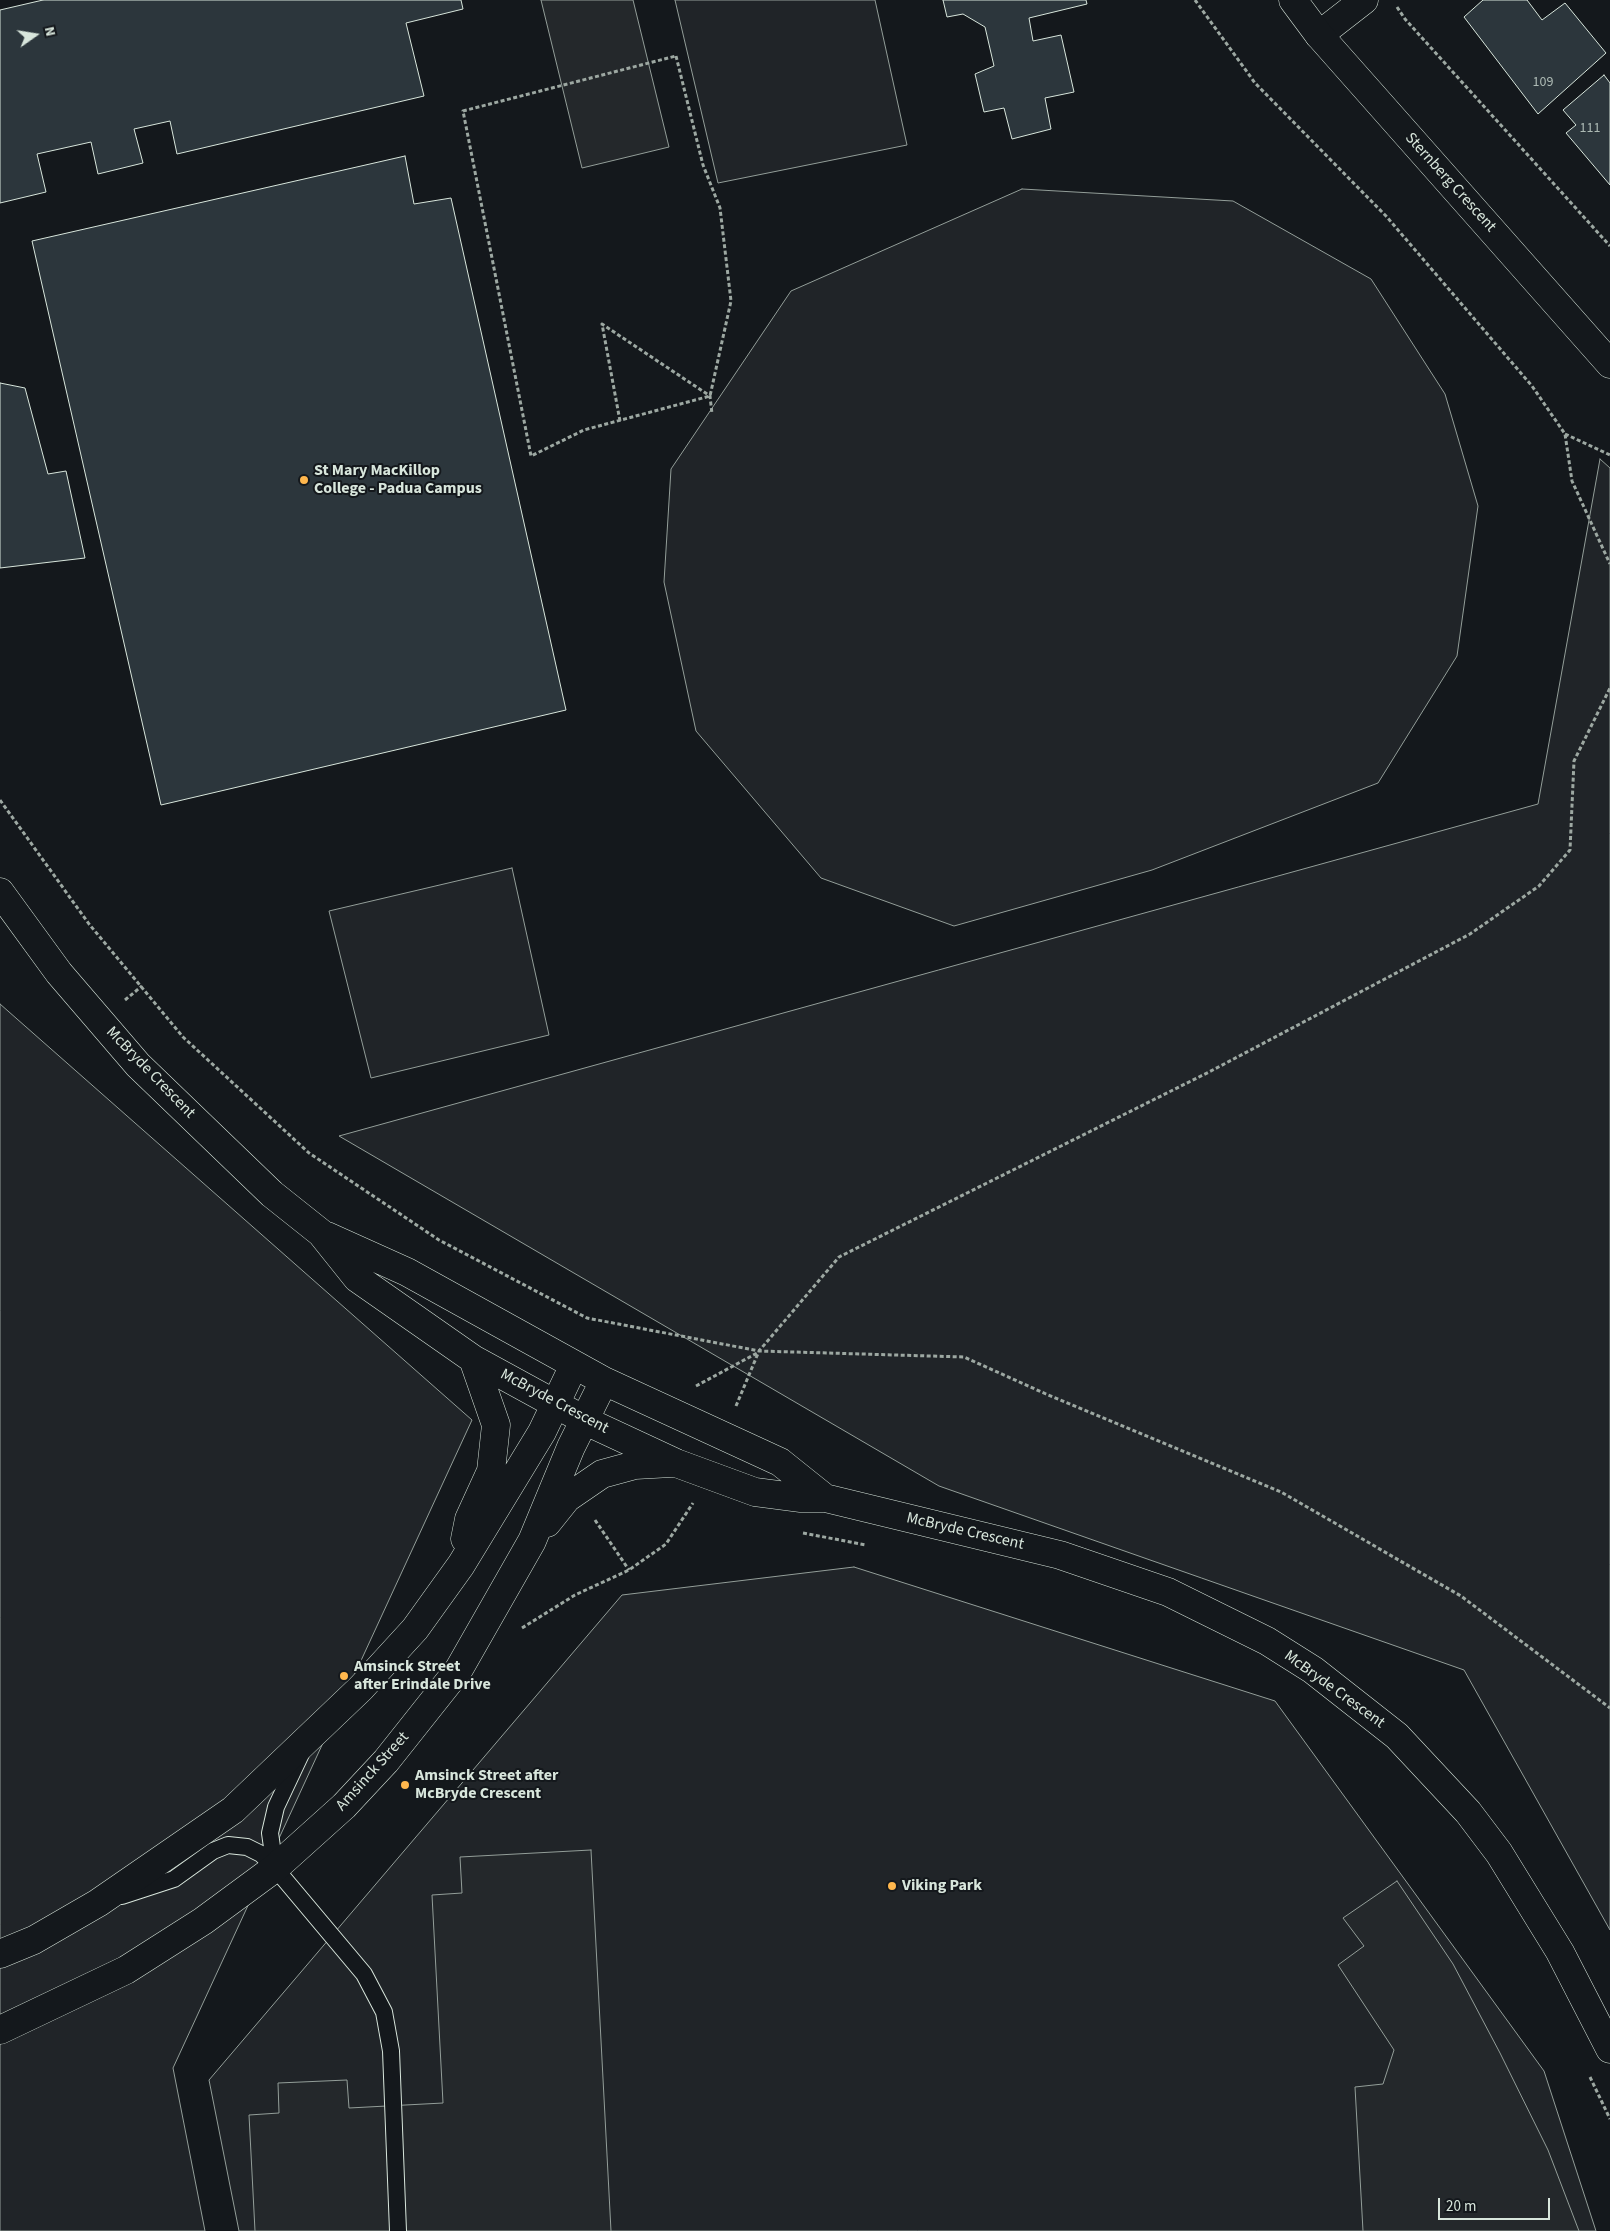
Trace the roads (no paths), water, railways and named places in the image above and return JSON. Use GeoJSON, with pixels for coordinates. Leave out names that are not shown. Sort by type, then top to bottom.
{"type":"FeatureCollection","features":[{"type":"Feature","properties":{"kind":"street","name":"Sternberg Crescent"},"geometry":{"type":"LineString","coordinates":[[1293,0],[1319,35],[1610,364]]}},
{"type":"Feature","properties":{"kind":"street"},"geometry":{"type":"LineString","coordinates":[[1319,35],[1364,0]]}},
{"type":"Feature","properties":{"kind":"street","name":"McBryde Crescent"},"geometry":{"type":"LineString","coordinates":[[0,892],[59,973],[138,1065],[272,1194],[321,1233],[357,1278],[473,1359],[585,1421],[676,1462],[755,1492],[801,1498],[825,1498],[1060,1554],[1168,1592],[1267,1641],[1313,1670],[1397,1736],[1468,1812],[1499,1853],[1560,1952],[1610,2049]]}},
{"type":"Feature","properties":{"kind":"street","name":"McBryde Crescent"},"geometry":{"type":"LineString","coordinates":[[321,1233],[407,1272],[604,1381],[780,1462],[825,1498]]}},
{"type":"Feature","properties":{"kind":"street"},"geometry":{"type":"LineString","coordinates":[[461,1565],[469,1519],[492,1471],[496,1425],[473,1359]]}},
{"type":"Feature","properties":{"kind":"street"},"geometry":{"type":"LineString","coordinates":[[0,1954],[34,1940],[98,1903],[234,1810],[307,1742],[361,1688],[415,1628],[461,1565],[557,1405],[574,1365]]}},
{"type":"Feature","properties":{"kind":"street","name":"Amsinck Street"},"geometry":{"type":"LineString","coordinates":[[0,2030],[126,1970],[203,1921],[275,1868],[344,1806],[380,1767],[459,1669],[532,1541],[571,1446],[604,1381]]}},
{"type":"Feature","properties":{"kind":"street"},"geometry":{"type":"LineString","coordinates":[[532,1541],[567,1498],[602,1474],[635,1465],[676,1462]]}},
{"type":"Feature","properties":{"kind":"lane"},"geometry":{"type":"LineString","coordinates":[[275,1868],[270,1833],[276,1807],[307,1742]]}},
{"type":"Feature","properties":{"kind":"lane"},"geometry":{"type":"LineString","coordinates":[[98,1903],[174,1879],[213,1851],[228,1846],[247,1847],[261,1854],[275,1868],[364,1974],[384,2012],[391,2051],[398,2231]]}},
{"type":"Feature","properties":{"kind":"place","name":"St Mary MacKillop College - Padua Campus"},"geometry":{"type":"Point","coordinates":[304,480]}},
{"type":"Feature","properties":{"kind":"place","name":"Amsinck Street after Erindale Drive"},"geometry":{"type":"Point","coordinates":[344,1676]}},
{"type":"Feature","properties":{"kind":"place","name":"Amsinck Street after McBryde Crescent"},"geometry":{"type":"Point","coordinates":[405,1785]}},
{"type":"Feature","properties":{"kind":"place","name":"Viking Park"},"geometry":{"type":"Point","coordinates":[892,1886]}}]}
